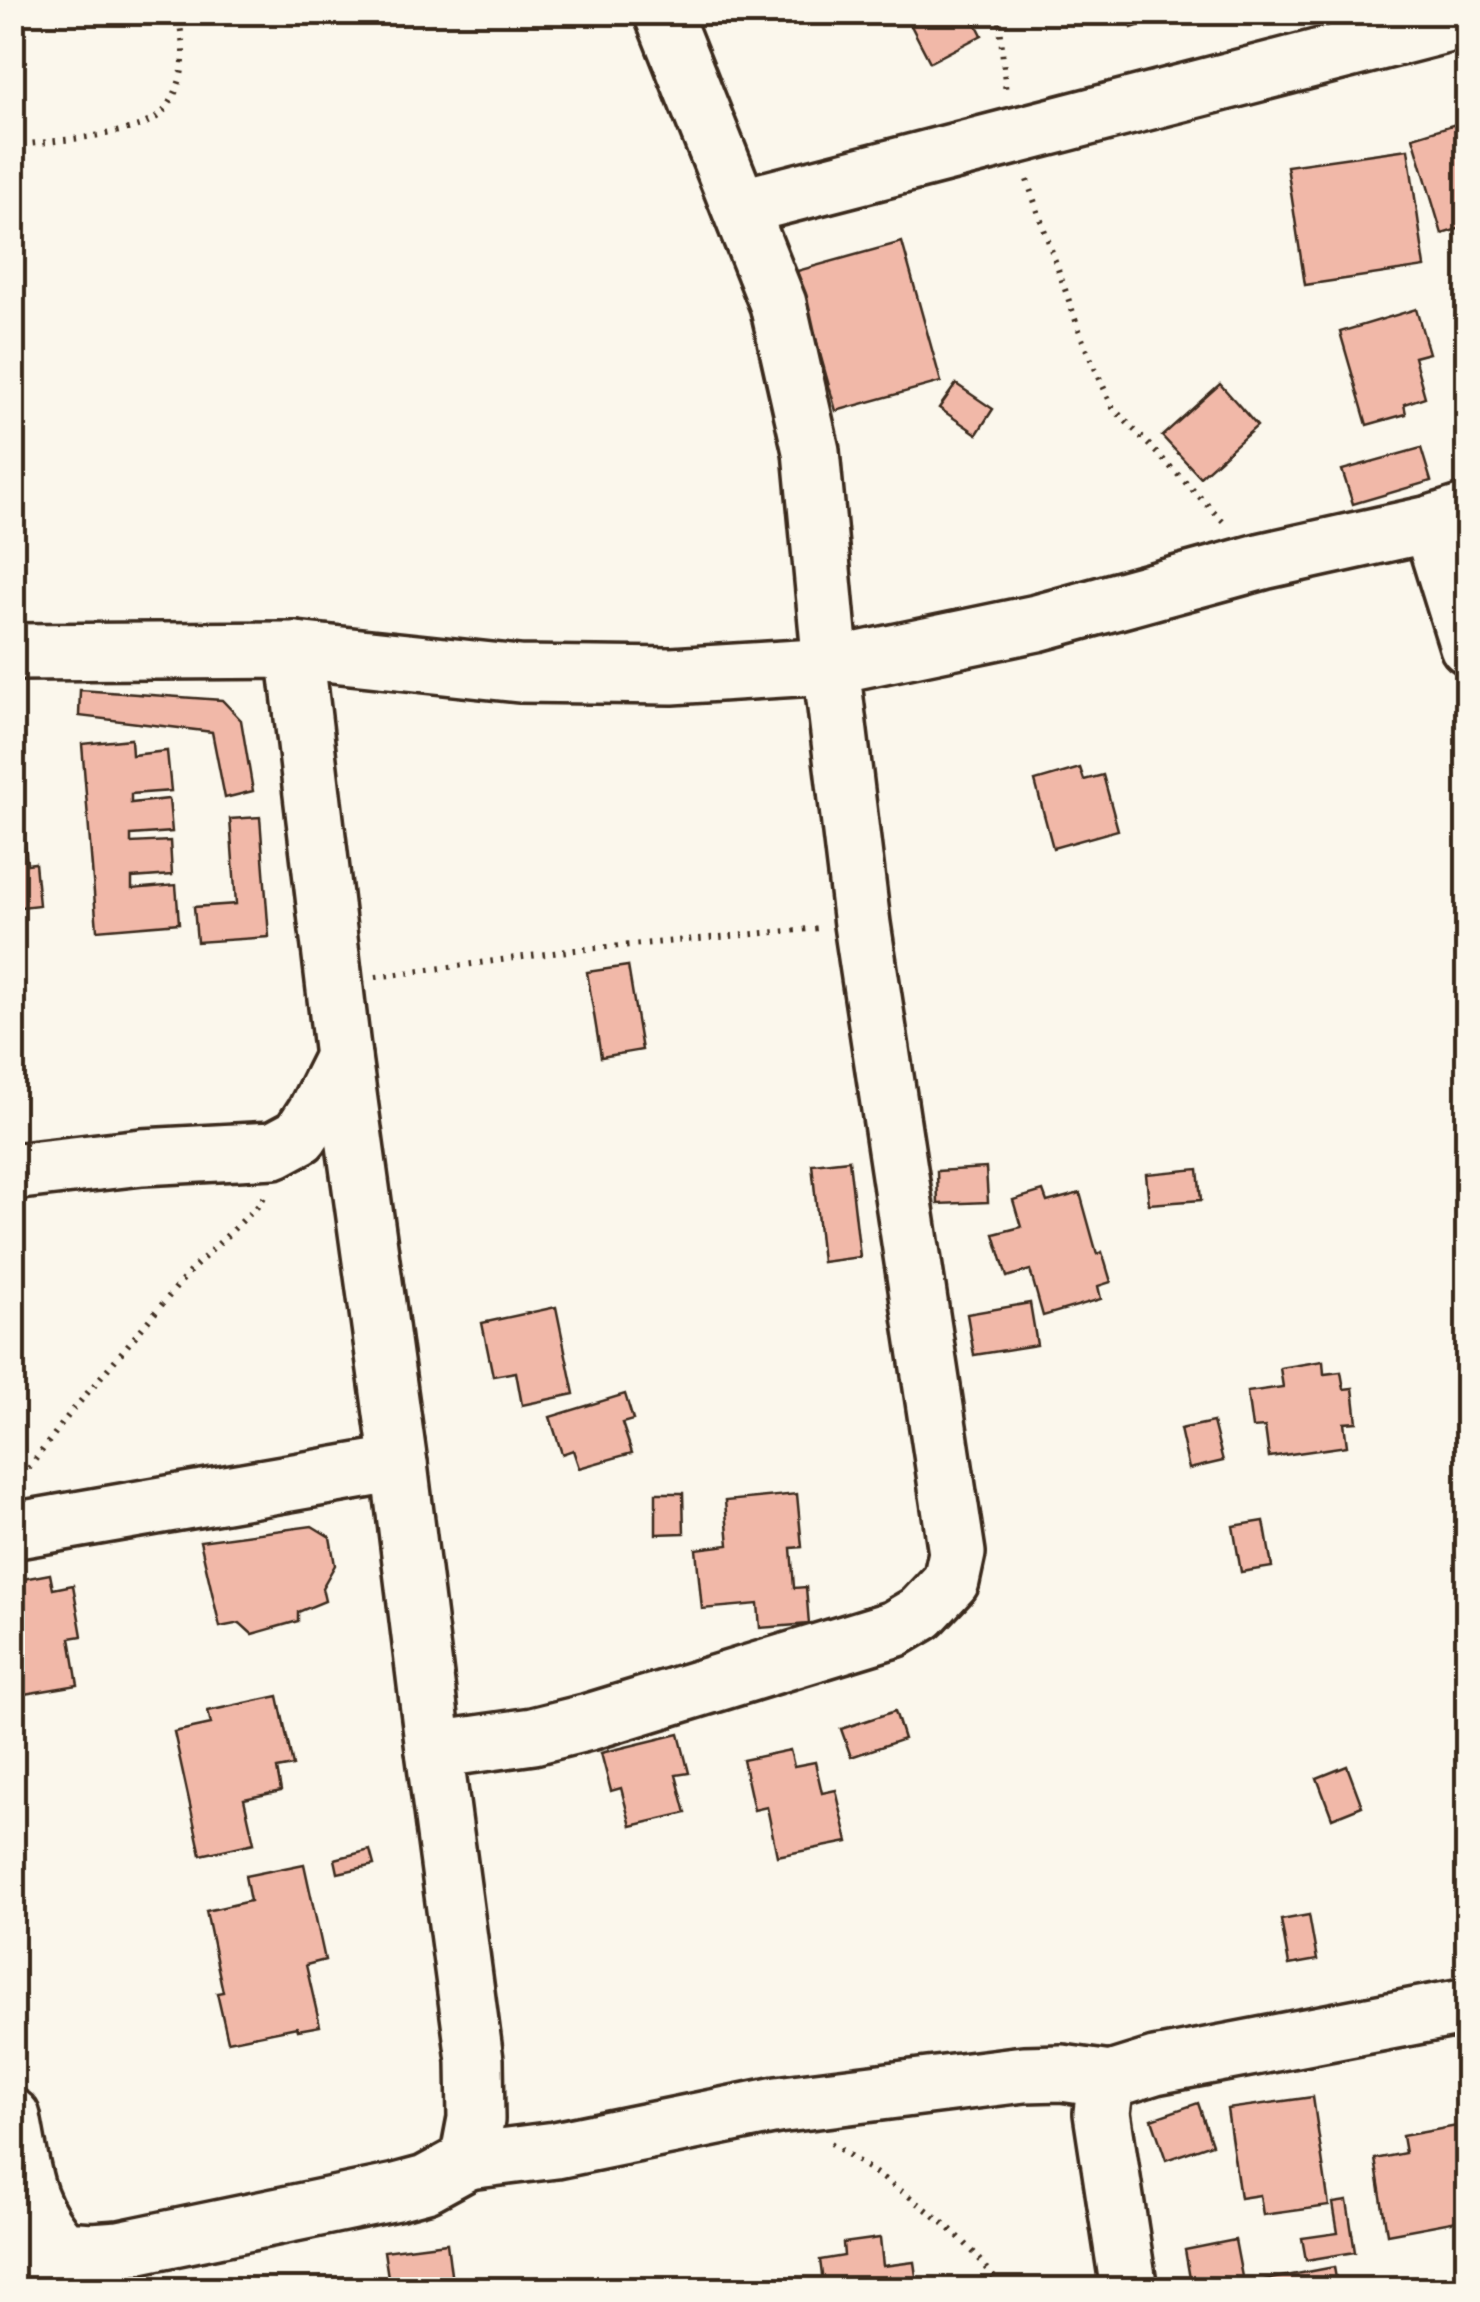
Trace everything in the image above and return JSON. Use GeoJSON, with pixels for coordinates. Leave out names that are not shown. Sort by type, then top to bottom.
{"type":"FeatureCollection","features":[{"type":"Feature","properties":{"kind":"street"},"geometry":{"type":"LineString","coordinates":[[434,1750],[533,1736],[589,1722],[894,1629],[922,1613],[951,1581],[957,1553],[862,924],[810,450],[778,304],[662,12]]}},
{"type":"Feature","properties":{"kind":"street"},"geometry":{"type":"LineString","coordinates":[[740,208],[1468,20]]}},
{"type":"Feature","properties":{"kind":"street"},"geometry":{"type":"LineString","coordinates":[[12,652],[295,650],[519,674],[672,676],[831,666],[1037,623],[1263,561],[1449,518],[1468,646]]}},
{"type":"Feature","properties":{"kind":"street"},"geometry":{"type":"LineString","coordinates":[[295,650],[342,1056],[475,2060],[476,2119],[468,2161]]}},
{"type":"Feature","properties":{"kind":"street"},"geometry":{"type":"LineString","coordinates":[[12,1172],[142,1157],[274,1150],[300,1136],[316,1113],[342,1056]]}},
{"type":"Feature","properties":{"kind":"street"},"geometry":{"type":"LineString","coordinates":[[12,1531],[398,1464]]}},
{"type":"Feature","properties":{"kind":"street"},"geometry":{"type":"LineString","coordinates":[[12,2117],[28,2198],[45,2230],[37,2254],[92,2252],[396,2192],[426,2184],[468,2161],[556,2150],[777,2104],[1024,2074],[1110,2080],[1155,2066],[1468,2006]]}},
{"type":"Feature","properties":{"kind":"street"},"geometry":{"type":"LineString","coordinates":[[1110,2080],[1102,2113],[1128,2290]]}},
{"type":"Feature","properties":{"kind":"path"},"geometry":{"type":"LineString","coordinates":[[12,146],[122,131],[154,120],[171,102],[181,75],[184,55],[178,12]]}},
{"type":"Feature","properties":{"kind":"path"},"geometry":{"type":"LineString","coordinates":[[998,12],[1012,137],[1084,344],[1113,408],[1263,561]]}},
{"type":"Feature","properties":{"kind":"path"},"geometry":{"type":"LineString","coordinates":[[334,983],[575,950],[862,924]]}},
{"type":"Feature","properties":{"kind":"path"},"geometry":{"type":"LineString","coordinates":[[12,1490],[68,1416],[190,1270],[260,1204],[300,1136]]}},
{"type":"Feature","properties":{"kind":"path"},"geometry":{"type":"LineString","coordinates":[[777,2104],[938,2218],[978,2257],[1002,2290]]}},
{"type":"Feature","properties":{"kind":"building"},"geometry":{"type":"Polygon","coordinates":[[[904,12],[970,12],[982,35],[930,62],[904,12]]]}},
{"type":"Feature","properties":{"kind":"building"},"geometry":{"type":"Polygon","coordinates":[[[1127,12],[1179,12],[1132,28],[1127,12]]]}},
{"type":"Feature","properties":{"kind":"building"},"geometry":{"type":"Polygon","coordinates":[[[1459,123],[1468,142],[1468,226],[1442,234],[1413,137],[1459,123]]]}},
{"type":"Feature","properties":{"kind":"building"},"geometry":{"type":"Polygon","coordinates":[[[1408,149],[1425,267],[1305,285],[1287,166],[1408,149]]]}},
{"type":"Feature","properties":{"kind":"building"},"geometry":{"type":"Polygon","coordinates":[[[902,242],[941,382],[836,411],[797,271],[902,242]]]}},
{"type":"Feature","properties":{"kind":"building"},"geometry":{"type":"Polygon","coordinates":[[[1416,309],[1429,353],[1414,357],[1425,397],[1404,404],[1406,414],[1367,425],[1340,332],[1416,309]]]}},
{"type":"Feature","properties":{"kind":"building"},"geometry":{"type":"Polygon","coordinates":[[[956,384],[993,409],[977,434],[939,408],[956,384]]]}},
{"type":"Feature","properties":{"kind":"building"},"geometry":{"type":"Polygon","coordinates":[[[1220,384],[1257,426],[1200,477],[1162,436],[1220,384]]]}},
{"type":"Feature","properties":{"kind":"building"},"geometry":{"type":"Polygon","coordinates":[[[1421,448],[1431,481],[1353,504],[1342,470],[1421,448]]]}},
{"type":"Feature","properties":{"kind":"building"},"geometry":{"type":"Polygon","coordinates":[[[80,690],[222,700],[241,720],[253,791],[225,798],[212,732],[79,716],[80,690]]]}},
{"type":"Feature","properties":{"kind":"building"},"geometry":{"type":"Polygon","coordinates":[[[131,739],[132,755],[167,751],[171,791],[131,794],[131,803],[169,799],[172,832],[131,835],[131,843],[170,841],[172,875],[132,878],[132,889],[176,885],[179,923],[97,930],[82,744],[131,739]]]}},
{"type":"Feature","properties":{"kind":"building"},"geometry":{"type":"Polygon","coordinates":[[[1080,768],[1084,780],[1103,775],[1118,830],[1053,848],[1035,781],[1080,768]]]}},
{"type":"Feature","properties":{"kind":"building"},"geometry":{"type":"Polygon","coordinates":[[[260,817],[269,937],[197,942],[194,907],[236,904],[230,819],[260,817]]]}},
{"type":"Feature","properties":{"kind":"building"},"geometry":{"type":"Polygon","coordinates":[[[23,820],[27,864],[35,863],[39,905],[12,908],[12,821],[23,820]]]}},
{"type":"Feature","properties":{"kind":"building"},"geometry":{"type":"Polygon","coordinates":[[[628,966],[642,1050],[601,1057],[587,972],[628,966]]]}},
{"type":"Feature","properties":{"kind":"building"},"geometry":{"type":"Polygon","coordinates":[[[849,1160],[860,1257],[822,1262],[812,1164],[849,1160]]]}},
{"type":"Feature","properties":{"kind":"building"},"geometry":{"type":"Polygon","coordinates":[[[986,1168],[988,1202],[938,1204],[937,1171],[986,1168]]]}},
{"type":"Feature","properties":{"kind":"building"},"geometry":{"type":"Polygon","coordinates":[[[1198,1169],[1201,1200],[1149,1204],[1146,1174],[1198,1169]]]}},
{"type":"Feature","properties":{"kind":"building"},"geometry":{"type":"Polygon","coordinates":[[[1043,1191],[1047,1202],[1080,1193],[1097,1254],[1102,1252],[1111,1282],[1098,1286],[1101,1299],[1043,1316],[1030,1270],[1007,1277],[994,1234],[1021,1227],[1013,1200],[1043,1191]]]}},
{"type":"Feature","properties":{"kind":"building"},"geometry":{"type":"Polygon","coordinates":[[[1030,1303],[1037,1345],[974,1355],[967,1314],[1030,1303]]]}},
{"type":"Feature","properties":{"kind":"building"},"geometry":{"type":"Polygon","coordinates":[[[556,1307],[574,1394],[522,1405],[516,1372],[493,1376],[482,1323],[556,1307]]]}},
{"type":"Feature","properties":{"kind":"building"},"geometry":{"type":"Polygon","coordinates":[[[1323,1361],[1324,1374],[1341,1372],[1344,1389],[1353,1388],[1357,1422],[1344,1423],[1347,1446],[1269,1457],[1265,1427],[1252,1428],[1247,1392],[1283,1387],[1280,1368],[1323,1361]]]}},
{"type":"Feature","properties":{"kind":"building"},"geometry":{"type":"Polygon","coordinates":[[[625,1394],[633,1420],[622,1423],[632,1453],[579,1468],[573,1450],[562,1454],[550,1417],[625,1394]]]}},
{"type":"Feature","properties":{"kind":"building"},"geometry":{"type":"Polygon","coordinates":[[[1213,1422],[1223,1461],[1189,1469],[1180,1429],[1213,1422]]]}},
{"type":"Feature","properties":{"kind":"building"},"geometry":{"type":"Polygon","coordinates":[[[656,1493],[683,1493],[684,1533],[656,1534],[656,1493]]]}},
{"type":"Feature","properties":{"kind":"building"},"geometry":{"type":"Polygon","coordinates":[[[797,1494],[802,1547],[791,1548],[794,1588],[806,1587],[809,1624],[760,1628],[758,1604],[702,1609],[696,1549],[729,1545],[725,1501],[797,1494]]]}},
{"type":"Feature","properties":{"kind":"building"},"geometry":{"type":"Polygon","coordinates":[[[1264,1521],[1272,1567],[1241,1572],[1233,1526],[1264,1521]]]}},
{"type":"Feature","properties":{"kind":"building"},"geometry":{"type":"Polygon","coordinates":[[[312,1526],[330,1537],[335,1565],[322,1588],[325,1601],[298,1612],[298,1621],[252,1634],[240,1623],[220,1627],[200,1541],[312,1526]]]}},
{"type":"Feature","properties":{"kind":"building"},"geometry":{"type":"Polygon","coordinates":[[[50,1574],[53,1589],[73,1585],[82,1636],[70,1638],[78,1685],[24,1694],[21,1675],[12,1676],[12,1581],[50,1574]]]}},
{"type":"Feature","properties":{"kind":"building"},"geometry":{"type":"Polygon","coordinates":[[[278,1696],[293,1766],[277,1769],[281,1791],[244,1799],[254,1843],[201,1855],[174,1732],[211,1724],[208,1711],[278,1696]]]}},
{"type":"Feature","properties":{"kind":"building"},"geometry":{"type":"Polygon","coordinates":[[[895,1711],[904,1739],[851,1757],[841,1729],[895,1711]]]}},
{"type":"Feature","properties":{"kind":"building"},"geometry":{"type":"Polygon","coordinates":[[[679,1734],[689,1773],[676,1775],[686,1813],[631,1826],[621,1788],[611,1791],[601,1753],[679,1734]]]}},
{"type":"Feature","properties":{"kind":"building"},"geometry":{"type":"Polygon","coordinates":[[[790,1750],[794,1766],[815,1762],[822,1793],[836,1790],[848,1842],[777,1856],[767,1807],[754,1810],[743,1760],[790,1750]]]}},
{"type":"Feature","properties":{"kind":"building"},"geometry":{"type":"Polygon","coordinates":[[[1347,1766],[1362,1806],[1332,1818],[1317,1778],[1347,1766]]]}},
{"type":"Feature","properties":{"kind":"building"},"geometry":{"type":"Polygon","coordinates":[[[370,1850],[374,1865],[338,1873],[335,1859],[370,1850]]]}},
{"type":"Feature","properties":{"kind":"building"},"geometry":{"type":"Polygon","coordinates":[[[304,1864],[325,1960],[306,1965],[320,2026],[228,2041],[217,1993],[223,1992],[206,1911],[250,1901],[245,1876],[304,1864]]]}},
{"type":"Feature","properties":{"kind":"building"},"geometry":{"type":"Polygon","coordinates":[[[1309,1915],[1317,1960],[1289,1965],[1281,1920],[1309,1915]]]}},
{"type":"Feature","properties":{"kind":"building"},"geometry":{"type":"Polygon","coordinates":[[[1313,2097],[1329,2206],[1263,2215],[1260,2195],[1240,2198],[1227,2109],[1313,2097]]]}},
{"type":"Feature","properties":{"kind":"building"},"geometry":{"type":"Polygon","coordinates":[[[1198,2103],[1212,2144],[1166,2160],[1152,2119],[1198,2103]]]}},
{"type":"Feature","properties":{"kind":"building"},"geometry":{"type":"Polygon","coordinates":[[[1468,2124],[1468,2219],[1387,2234],[1375,2159],[1405,2153],[1402,2136],[1468,2124]]]}},
{"type":"Feature","properties":{"kind":"building"},"geometry":{"type":"Polygon","coordinates":[[[1347,2201],[1355,2252],[1306,2260],[1302,2238],[1338,2233],[1333,2203],[1347,2201]]]}},
{"type":"Feature","properties":{"kind":"building"},"geometry":{"type":"Polygon","coordinates":[[[880,2238],[883,2266],[914,2262],[918,2290],[824,2290],[820,2260],[844,2256],[843,2243],[880,2238]]]}},
{"type":"Feature","properties":{"kind":"building"},"geometry":{"type":"Polygon","coordinates":[[[1235,2240],[1243,2282],[1192,2290],[1185,2250],[1235,2240]]]}},
{"type":"Feature","properties":{"kind":"building"},"geometry":{"type":"Polygon","coordinates":[[[447,2243],[453,2290],[390,2290],[384,2251],[447,2243]]]}},
{"type":"Feature","properties":{"kind":"building"},"geometry":{"type":"Polygon","coordinates":[[[1334,2267],[1338,2290],[1267,2290],[1265,2280],[1334,2267]]]}}]}
